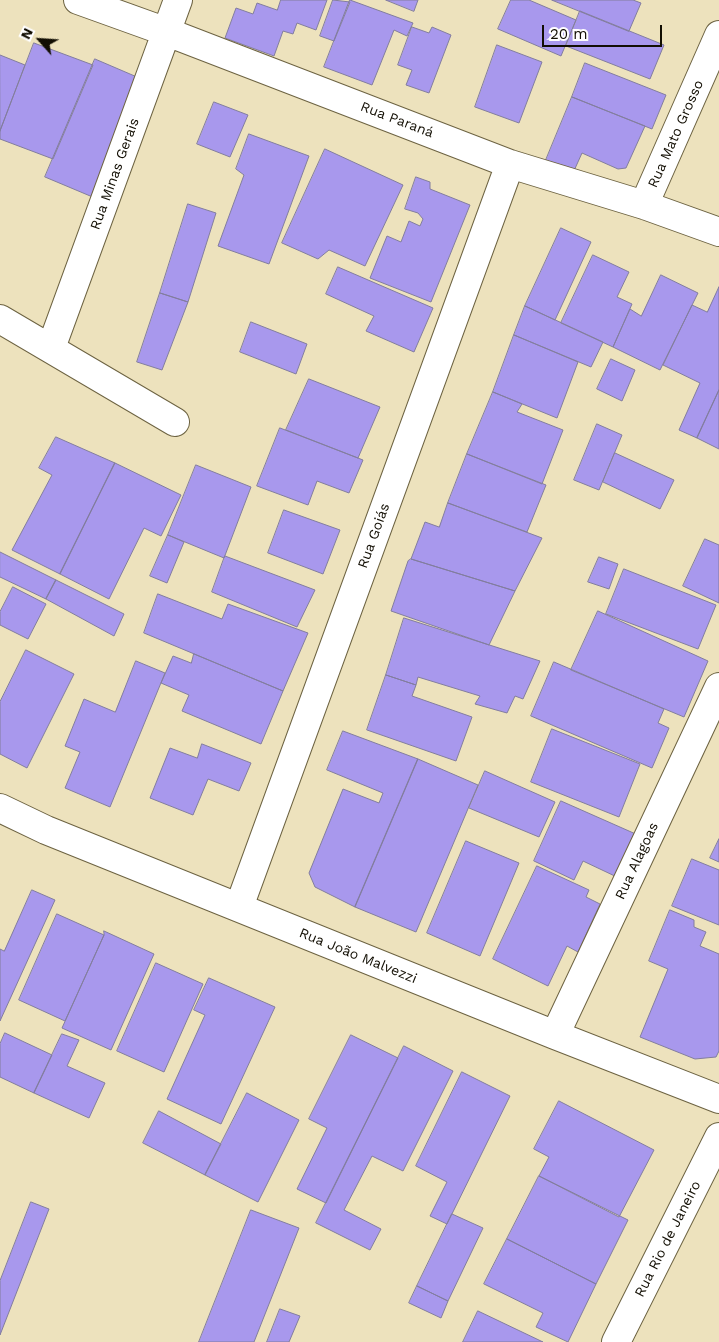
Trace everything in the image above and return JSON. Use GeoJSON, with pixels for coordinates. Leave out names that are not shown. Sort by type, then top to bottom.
{"type":"FeatureCollection","features":[{"type":"Feature","properties":{"kind":"street","name":"Rua Paraná"},"geometry":{"type":"LineString","coordinates":[[78,0],[167,32],[510,164],[644,205],[719,232]]}},
{"type":"Feature","properties":{"kind":"street","name":"Rua Minas Gerais"},"geometry":{"type":"LineString","coordinates":[[51,348],[178,0]]}},
{"type":"Feature","properties":{"kind":"street","name":"Rua Mato Grosso"},"geometry":{"type":"LineString","coordinates":[[644,205],[719,35]]}},
{"type":"Feature","properties":{"kind":"street","name":"Rua Goiás"},"geometry":{"type":"LineString","coordinates":[[239,908],[510,164]]}},
{"type":"Feature","properties":{"kind":"street"},"geometry":{"type":"LineString","coordinates":[[0,319],[175,422]]}},
{"type":"Feature","properties":{"kind":"street","name":"Rua Alagoas"},"geometry":{"type":"LineString","coordinates":[[554,1035],[719,687]]}},
{"type":"Feature","properties":{"kind":"street","name":"Rua João Malvezzi"},"geometry":{"type":"LineString","coordinates":[[0,808],[46,830],[554,1035],[719,1099]]}},
{"type":"Feature","properties":{"kind":"street","name":"Rua Rio de Janeiro"},"geometry":{"type":"LineString","coordinates":[[616,1342],[719,1137]]}},
{"type":"Feature","properties":{"kind":"building"},"geometry":{"type":"Polygon","coordinates":[[[281,0],[327,0],[316,30],[297,23],[293,34],[283,31],[274,56],[225,38],[236,8],[253,14],[257,3],[277,10],[281,0]]]}},
{"type":"Feature","properties":{"kind":"building"},"geometry":{"type":"Polygon","coordinates":[[[333,0],[350,2],[334,41],[320,36],[333,0]]]}},
{"type":"Feature","properties":{"kind":"building"},"geometry":{"type":"Polygon","coordinates":[[[350,0],[413,23],[407,36],[394,30],[372,85],[324,67],[350,0]]]}},
{"type":"Feature","properties":{"kind":"building"},"geometry":{"type":"Polygon","coordinates":[[[386,0],[418,0],[414,11],[386,0]]]}},
{"type":"Feature","properties":{"kind":"building"},"geometry":{"type":"Polygon","coordinates":[[[511,0],[529,0],[576,20],[561,56],[498,29],[511,0]]]}},
{"type":"Feature","properties":{"kind":"building"},"geometry":{"type":"Polygon","coordinates":[[[552,0],[633,0],[641,3],[629,31],[552,0]]]}},
{"type":"Feature","properties":{"kind":"building"},"geometry":{"type":"Polygon","coordinates":[[[580,11],[664,45],[650,79],[566,46],[580,11]]]}},
{"type":"Feature","properties":{"kind":"building"},"geometry":{"type":"Polygon","coordinates":[[[412,27],[429,33],[432,27],[451,35],[429,93],[406,85],[412,70],[398,65],[412,27]]]}},
{"type":"Feature","properties":{"kind":"building"},"geometry":{"type":"Polygon","coordinates":[[[34,43],[93,65],[53,159],[0,139],[0,131],[34,43]]]}},
{"type":"Feature","properties":{"kind":"building"},"geometry":{"type":"Polygon","coordinates":[[[497,45],[542,62],[519,123],[475,107],[497,45]]]}},
{"type":"Feature","properties":{"kind":"building"},"geometry":{"type":"Polygon","coordinates":[[[0,55],[25,65],[0,131],[0,55]]]}},
{"type":"Feature","properties":{"kind":"building"},"geometry":{"type":"Polygon","coordinates":[[[95,59],[144,80],[95,198],[45,177],[95,59]]]}},
{"type":"Feature","properties":{"kind":"building"},"geometry":{"type":"Polygon","coordinates":[[[585,63],[666,95],[652,129],[572,97],[585,63]]]}},
{"type":"Feature","properties":{"kind":"building"},"geometry":{"type":"Polygon","coordinates":[[[572,97],[645,126],[626,168],[618,169],[582,153],[573,173],[546,160],[572,97]]]}},
{"type":"Feature","properties":{"kind":"building"},"geometry":{"type":"Polygon","coordinates":[[[214,102],[248,115],[230,157],[197,144],[214,102]]]}},
{"type":"Feature","properties":{"kind":"building"},"geometry":{"type":"Polygon","coordinates":[[[249,134],[309,156],[269,264],[218,246],[244,175],[236,169],[249,134]]]}},
{"type":"Feature","properties":{"kind":"building"},"geometry":{"type":"Polygon","coordinates":[[[325,149],[403,185],[365,266],[329,250],[318,259],[282,243],[325,149]]]}},
{"type":"Feature","properties":{"kind":"building"},"geometry":{"type":"Polygon","coordinates":[[[416,177],[430,182],[430,189],[470,205],[431,302],[370,278],[387,236],[401,242],[409,221],[420,226],[423,219],[418,213],[405,209],[416,177]]]}},
{"type":"Feature","properties":{"kind":"building"},"geometry":{"type":"Polygon","coordinates":[[[188,204],[216,213],[188,302],[160,293],[188,204]]]}},
{"type":"Feature","properties":{"kind":"building"},"geometry":{"type":"Polygon","coordinates":[[[561,228],[591,242],[555,320],[525,306],[561,228]]]}},
{"type":"Feature","properties":{"kind":"building"},"geometry":{"type":"Polygon","coordinates":[[[593,255],[629,272],[617,297],[632,304],[613,347],[561,323],[593,255]]]}},
{"type":"Feature","properties":{"kind":"building"},"geometry":{"type":"Polygon","coordinates":[[[338,267],[433,308],[414,352],[366,331],[374,316],[326,294],[338,267]]]}},
{"type":"Feature","properties":{"kind":"building"},"geometry":{"type":"Polygon","coordinates":[[[661,275],[698,293],[660,370],[613,347],[630,309],[641,316],[661,275]]]}},
{"type":"Feature","properties":{"kind":"building"},"geometry":{"type":"Polygon","coordinates":[[[719,287],[719,390],[697,438],[679,430],[700,383],[663,365],[692,305],[707,312],[719,287]]]}},
{"type":"Feature","properties":{"kind":"building"},"geometry":{"type":"Polygon","coordinates":[[[160,293],[188,302],[162,370],[137,362],[160,293]]]}},
{"type":"Feature","properties":{"kind":"building"},"geometry":{"type":"Polygon","coordinates":[[[525,306],[603,342],[591,367],[514,335],[525,306]]]}},
{"type":"Feature","properties":{"kind":"building"},"geometry":{"type":"Polygon","coordinates":[[[251,322],[307,344],[296,374],[240,352],[251,322]]]}},
{"type":"Feature","properties":{"kind":"building"},"geometry":{"type":"Polygon","coordinates":[[[514,335],[578,362],[557,418],[493,392],[514,335]]]}},
{"type":"Feature","properties":{"kind":"building"},"geometry":{"type":"Polygon","coordinates":[[[611,359],[635,370],[622,401],[597,389],[611,359]]]}},
{"type":"Feature","properties":{"kind":"building"},"geometry":{"type":"Polygon","coordinates":[[[309,379],[380,407],[358,458],[286,430],[309,379]]]}},
{"type":"Feature","properties":{"kind":"building"},"geometry":{"type":"Polygon","coordinates":[[[719,390],[719,449],[697,438],[719,390]]]}},
{"type":"Feature","properties":{"kind":"building"},"geometry":{"type":"Polygon","coordinates":[[[493,392],[522,404],[517,412],[563,430],[542,484],[467,454],[493,392]]]}},
{"type":"Feature","properties":{"kind":"building"},"geometry":{"type":"Polygon","coordinates":[[[597,424],[622,435],[599,490],[574,480],[597,424]]]}},
{"type":"Feature","properties":{"kind":"building"},"geometry":{"type":"Polygon","coordinates":[[[280,428],[363,460],[349,493],[317,481],[308,505],[257,486],[280,428]]]}},
{"type":"Feature","properties":{"kind":"building"},"geometry":{"type":"Polygon","coordinates":[[[56,437],[115,463],[60,574],[12,550],[52,475],[39,468],[56,437]]]}},
{"type":"Feature","properties":{"kind":"building"},"geometry":{"type":"Polygon","coordinates":[[[615,453],[674,480],[660,509],[603,482],[615,453]]]}},
{"type":"Feature","properties":{"kind":"building"},"geometry":{"type":"Polygon","coordinates":[[[467,454],[546,485],[527,532],[448,503],[467,454]]]}},
{"type":"Feature","properties":{"kind":"building"},"geometry":{"type":"Polygon","coordinates":[[[115,463],[181,495],[161,536],[144,528],[109,599],[60,574],[115,463]]]}},
{"type":"Feature","properties":{"kind":"building"},"geometry":{"type":"Polygon","coordinates":[[[196,465],[251,487],[224,558],[168,535],[196,465]]]}},
{"type":"Feature","properties":{"kind":"building"},"geometry":{"type":"Polygon","coordinates":[[[448,503],[542,538],[515,591],[411,559],[425,522],[439,527],[448,503]]]}},
{"type":"Feature","properties":{"kind":"building"},"geometry":{"type":"Polygon","coordinates":[[[284,510],[340,530],[323,574],[268,553],[284,510]]]}},
{"type":"Feature","properties":{"kind":"building"},"geometry":{"type":"Polygon","coordinates":[[[168,535],[184,542],[167,583],[150,576],[168,535]]]}},
{"type":"Feature","properties":{"kind":"building"},"geometry":{"type":"Polygon","coordinates":[[[705,539],[719,545],[719,603],[683,586],[705,539]]]}},
{"type":"Feature","properties":{"kind":"building"},"geometry":{"type":"Polygon","coordinates":[[[0,552],[56,580],[46,599],[0,577],[0,552]]]}},
{"type":"Feature","properties":{"kind":"building"},"geometry":{"type":"Polygon","coordinates":[[[225,556],[315,590],[297,627],[212,592],[225,556]]]}},
{"type":"Feature","properties":{"kind":"building"},"geometry":{"type":"Polygon","coordinates":[[[599,557],[618,564],[609,589],[588,582],[599,557]]]}},
{"type":"Feature","properties":{"kind":"building"},"geometry":{"type":"Polygon","coordinates":[[[411,559],[515,591],[489,645],[391,611],[408,561],[411,559]]]}},
{"type":"Feature","properties":{"kind":"building"},"geometry":{"type":"Polygon","coordinates":[[[624,569],[716,605],[698,649],[606,614],[624,569]]]}},
{"type":"Feature","properties":{"kind":"building"},"geometry":{"type":"Polygon","coordinates":[[[56,580],[124,614],[114,636],[46,599],[56,580]]]}},
{"type":"Feature","properties":{"kind":"building"},"geometry":{"type":"Polygon","coordinates":[[[13,587],[46,604],[28,639],[0,625],[0,612],[13,587]]]}},
{"type":"Feature","properties":{"kind":"building"},"geometry":{"type":"Polygon","coordinates":[[[158,594],[222,619],[228,604],[308,633],[283,691],[144,633],[158,594]]]}},
{"type":"Feature","properties":{"kind":"building"},"geometry":{"type":"Polygon","coordinates":[[[598,611],[708,661],[684,717],[571,670],[598,611]]]}},
{"type":"Feature","properties":{"kind":"building"},"geometry":{"type":"Polygon","coordinates":[[[404,618],[540,661],[523,699],[515,696],[507,713],[475,704],[480,696],[418,677],[416,685],[386,675],[404,618]]]}},
{"type":"Feature","properties":{"kind":"building"},"geometry":{"type":"Polygon","coordinates":[[[26,650],[74,674],[27,768],[0,754],[0,702],[26,650]]]}},
{"type":"Feature","properties":{"kind":"building"},"geometry":{"type":"Polygon","coordinates":[[[194,654],[283,691],[261,744],[182,711],[189,695],[161,683],[173,656],[191,663],[194,654]]]}},
{"type":"Feature","properties":{"kind":"building"},"geometry":{"type":"Polygon","coordinates":[[[136,661],[165,673],[110,807],[65,788],[80,752],[65,746],[84,699],[115,712],[136,661]]]}},
{"type":"Feature","properties":{"kind":"building"},"geometry":{"type":"Polygon","coordinates":[[[554,662],[664,709],[658,723],[669,728],[652,768],[531,716],[554,662]]]}},
{"type":"Feature","properties":{"kind":"building"},"geometry":{"type":"Polygon","coordinates":[[[386,675],[416,685],[412,696],[472,717],[456,761],[367,730],[386,675]]]}},
{"type":"Feature","properties":{"kind":"building"},"geometry":{"type":"Polygon","coordinates":[[[552,729],[640,764],[619,817],[531,782],[552,729]]]}},
{"type":"Feature","properties":{"kind":"building"},"geometry":{"type":"Polygon","coordinates":[[[343,731],[418,759],[355,907],[315,887],[309,873],[343,789],[379,803],[383,793],[327,770],[343,731]]]}},
{"type":"Feature","properties":{"kind":"building"},"geometry":{"type":"Polygon","coordinates":[[[202,744],[251,763],[239,791],[208,779],[193,815],[150,798],[170,748],[197,758],[202,744]]]}},
{"type":"Feature","properties":{"kind":"building"},"geometry":{"type":"Polygon","coordinates":[[[418,759],[478,785],[416,932],[355,907],[418,759]]]}},
{"type":"Feature","properties":{"kind":"building"},"geometry":{"type":"Polygon","coordinates":[[[485,771],[555,802],[539,837],[469,808],[485,771]]]}},
{"type":"Feature","properties":{"kind":"building"},"geometry":{"type":"Polygon","coordinates":[[[561,801],[638,835],[619,878],[583,861],[574,880],[534,861],[561,801]]]}},
{"type":"Feature","properties":{"kind":"building"},"geometry":{"type":"Polygon","coordinates":[[[719,839],[719,862],[710,858],[719,839]]]}},
{"type":"Feature","properties":{"kind":"building"},"geometry":{"type":"Polygon","coordinates":[[[466,841],[519,863],[480,956],[427,933],[466,841]]]}},
{"type":"Feature","properties":{"kind":"building"},"geometry":{"type":"Polygon","coordinates":[[[692,859],[719,870],[719,925],[672,906],[692,859]]]}},
{"type":"Feature","properties":{"kind":"building"},"geometry":{"type":"Polygon","coordinates":[[[537,866],[589,890],[586,897],[600,904],[578,952],[567,946],[548,986],[493,959],[537,866]]]}},
{"type":"Feature","properties":{"kind":"building"},"geometry":{"type":"Polygon","coordinates":[[[32,890],[55,900],[0,1021],[0,949],[4,951],[32,890]]]}},
{"type":"Feature","properties":{"kind":"building"},"geometry":{"type":"Polygon","coordinates":[[[670,910],[694,920],[694,927],[706,932],[700,946],[719,954],[719,1051],[716,1057],[695,1059],[640,1037],[668,969],[649,961],[670,910]]]}},
{"type":"Feature","properties":{"kind":"building"},"geometry":{"type":"Polygon","coordinates":[[[57,914],[104,935],[65,1021],[19,1000],[57,914]]]}},
{"type":"Feature","properties":{"kind":"building"},"geometry":{"type":"Polygon","coordinates":[[[104,931],[154,954],[111,1050],[62,1028],[104,935],[104,931]]]}},
{"type":"Feature","properties":{"kind":"building"},"geometry":{"type":"Polygon","coordinates":[[[156,963],[203,984],[164,1072],[117,1051],[156,963]]]}},
{"type":"Feature","properties":{"kind":"building"},"geometry":{"type":"Polygon","coordinates":[[[209,978],[275,1007],[221,1124],[167,1099],[205,1015],[194,1010],[209,978]]]}},
{"type":"Feature","properties":{"kind":"building"},"geometry":{"type":"Polygon","coordinates":[[[5,1033],[52,1055],[34,1093],[0,1077],[0,1044],[5,1033]]]}},
{"type":"Feature","properties":{"kind":"building"},"geometry":{"type":"Polygon","coordinates":[[[62,1034],[79,1040],[67,1066],[105,1083],[89,1118],[34,1093],[62,1034]]]}},
{"type":"Feature","properties":{"kind":"building"},"geometry":{"type":"Polygon","coordinates":[[[351,1035],[398,1058],[326,1203],[297,1189],[327,1128],[309,1119],[351,1035]]]}},
{"type":"Feature","properties":{"kind":"building"},"geometry":{"type":"Polygon","coordinates":[[[404,1046],[453,1071],[403,1171],[372,1156],[344,1210],[381,1229],[370,1250],[316,1223],[404,1046]]]}},
{"type":"Feature","properties":{"kind":"building"},"geometry":{"type":"Polygon","coordinates":[[[462,1072],[510,1096],[447,1224],[430,1216],[447,1182],[416,1166],[462,1072]]]}},
{"type":"Feature","properties":{"kind":"building"},"geometry":{"type":"Polygon","coordinates":[[[247,1093],[299,1120],[258,1202],[205,1175],[247,1093]]]}},
{"type":"Feature","properties":{"kind":"building"},"geometry":{"type":"Polygon","coordinates":[[[559,1101],[654,1150],[619,1217],[539,1176],[549,1157],[534,1149],[559,1101]]]}},
{"type":"Feature","properties":{"kind":"building"},"geometry":{"type":"Polygon","coordinates":[[[159,1111],[221,1144],[205,1175],[143,1143],[159,1111]]]}},
{"type":"Feature","properties":{"kind":"building"},"geometry":{"type":"Polygon","coordinates":[[[539,1176],[628,1220],[596,1284],[507,1239],[539,1176]]]}},
{"type":"Feature","properties":{"kind":"building"},"geometry":{"type":"Polygon","coordinates":[[[31,1202],[49,1209],[0,1335],[0,1281],[31,1202]]]}},
{"type":"Feature","properties":{"kind":"building"},"geometry":{"type":"Polygon","coordinates":[[[251,1210],[299,1228],[254,1342],[199,1342],[251,1210]]]}},
{"type":"Feature","properties":{"kind":"building"},"geometry":{"type":"Polygon","coordinates":[[[452,1214],[483,1228],[448,1301],[417,1286],[452,1214]]]}},
{"type":"Feature","properties":{"kind":"building"},"geometry":{"type":"Polygon","coordinates":[[[507,1239],[596,1284],[568,1342],[536,1327],[543,1313],[484,1284],[507,1239]]]}},
{"type":"Feature","properties":{"kind":"building"},"geometry":{"type":"Polygon","coordinates":[[[417,1286],[448,1301],[441,1318],[409,1303],[417,1286]]]}},
{"type":"Feature","properties":{"kind":"building"},"geometry":{"type":"Polygon","coordinates":[[[280,1309],[300,1316],[289,1342],[267,1342],[280,1309]]]}},
{"type":"Feature","properties":{"kind":"building"},"geometry":{"type":"Polygon","coordinates":[[[478,1311],[543,1342],[463,1342],[478,1311]]]}}]}
